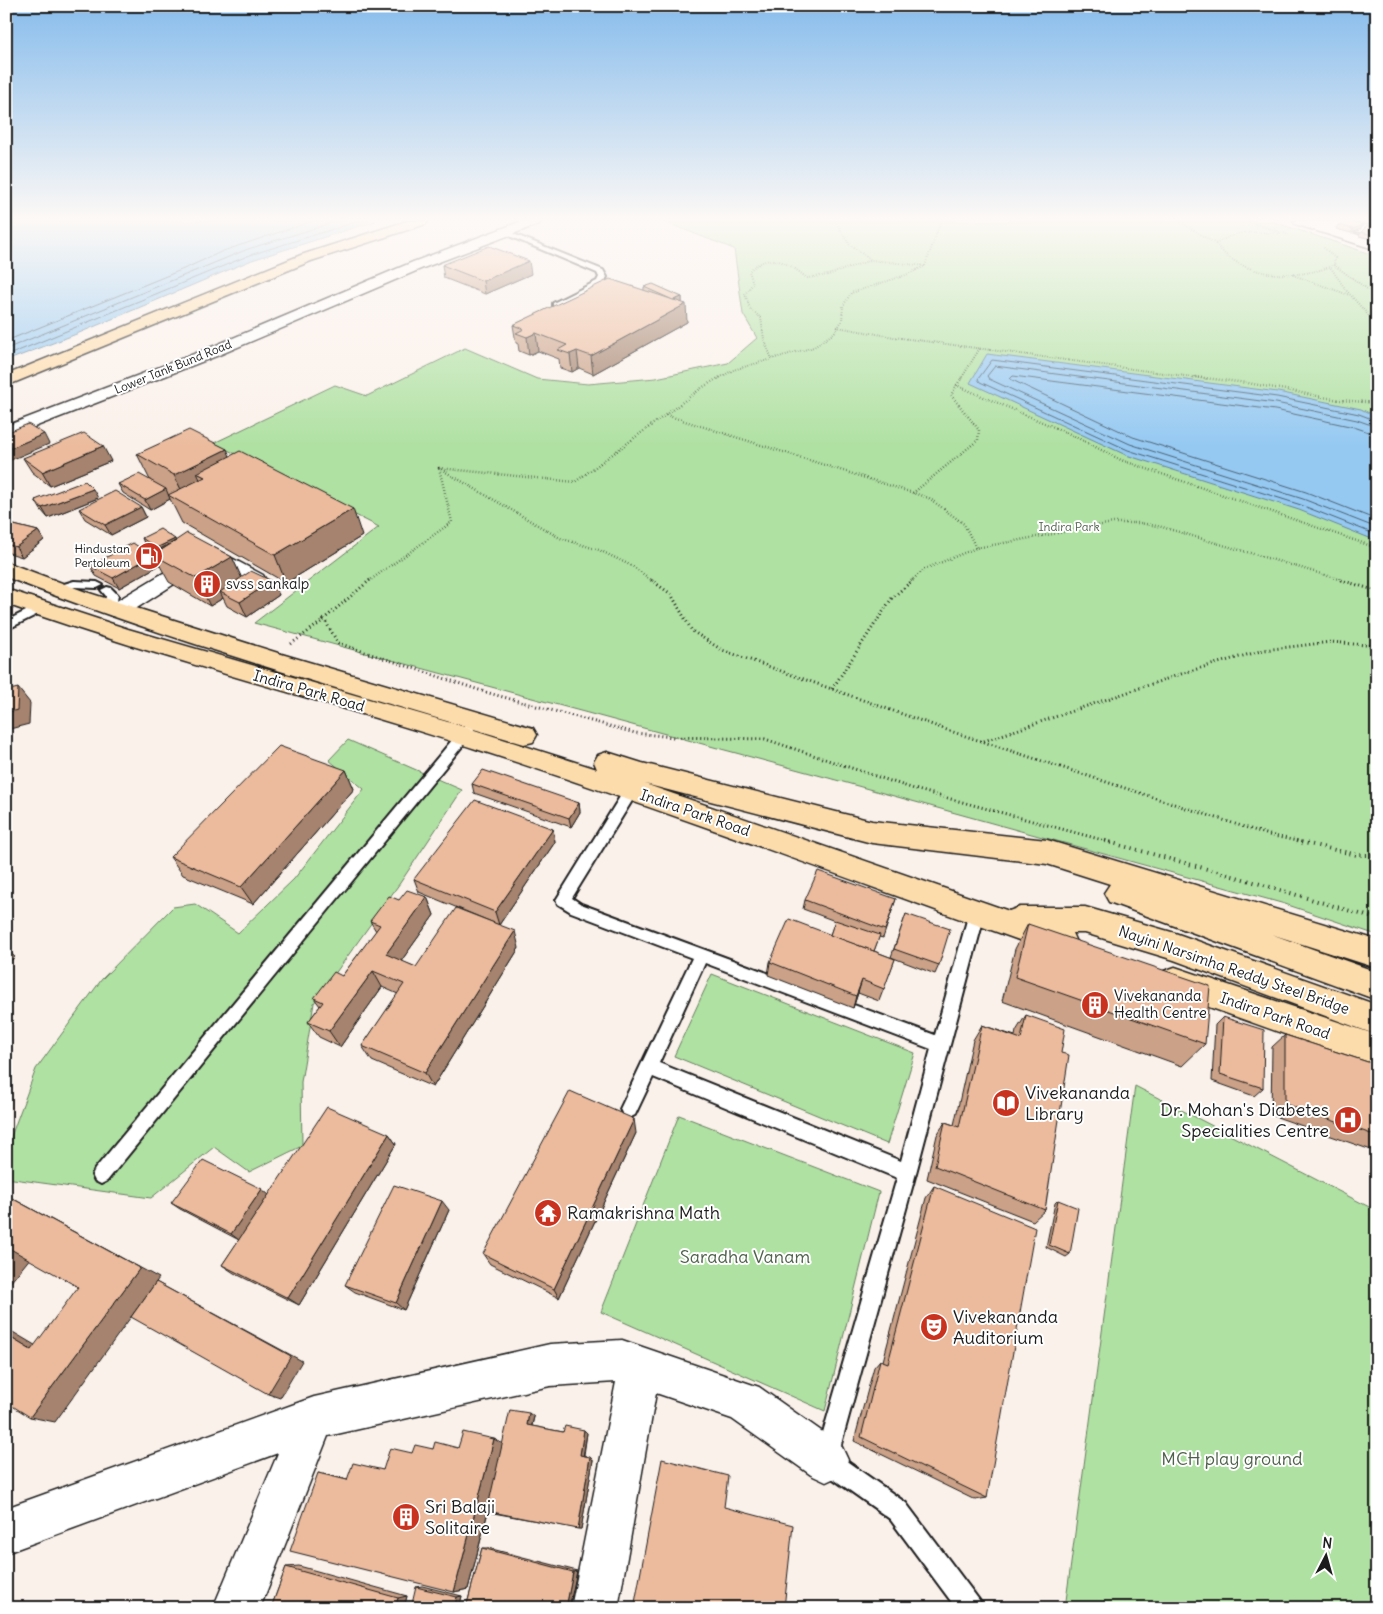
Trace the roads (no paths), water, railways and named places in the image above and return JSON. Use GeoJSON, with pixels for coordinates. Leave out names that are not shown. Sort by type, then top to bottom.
{"type":"FeatureCollection","features":[{"type":"Feature","properties":{"kind":"main road"},"geometry":{"type":"LineString","coordinates":[[6,373],[192,296]]}},
{"type":"Feature","properties":{"kind":"main road"},"geometry":{"type":"LineString","coordinates":[[6,381],[213,296]]}},
{"type":"Feature","properties":{"kind":"main road","name":"Lower Tank Bund Road"},"geometry":{"type":"LineString","coordinates":[[6,423],[204,346],[321,296]]}},
{"type":"Feature","properties":{"kind":"main road","name":"Lower Tank Bund Road"},"geometry":{"type":"LineString","coordinates":[[6,433],[204,355],[344,296]]}},
{"type":"Feature","properties":{"kind":"main road"},"geometry":{"type":"LineString","coordinates":[[186,543],[254,580]]}},
{"type":"Feature","properties":{"kind":"main road"},"geometry":{"type":"LineString","coordinates":[[108,598],[207,554]]}},
{"type":"Feature","properties":{"kind":"main road","name":"Indira Park Road"},"geometry":{"type":"LineString","coordinates":[[6,569],[49,598],[255,676],[470,728]]}},
{"type":"Feature","properties":{"kind":"main road","name":"Indira Park Road"},"geometry":{"type":"LineString","coordinates":[[6,596],[108,598],[270,659],[470,728],[636,782],[989,917],[1085,950]]}},
{"type":"Feature","properties":{"kind":"main road","name":"Indira Park Road"},"geometry":{"type":"LineString","coordinates":[[636,782],[872,832],[1047,852],[1377,954]]}},
{"type":"Feature","properties":{"kind":"main road"},"geometry":{"type":"LineString","coordinates":[[1047,852],[1105,888],[1377,986]]}},
{"type":"Feature","properties":{"kind":"main road","name":"Nayini Narsimha Reddy Steel Bridge"},"geometry":{"type":"LineString","coordinates":[[989,917],[1085,920],[1151,940],[1377,1020]]}},
{"type":"Feature","properties":{"kind":"main road","name":"Indira Park Road"},"geometry":{"type":"LineString","coordinates":[[1151,972],[1377,1050]]}},
{"type":"Feature","properties":{"kind":"main road"},"geometry":{"type":"LineString","coordinates":[[6,1531],[314,1418],[550,1365],[622,1361],[744,1402],[826,1460]]}},
{"type":"Feature","properties":{"kind":"main road"},"geometry":{"type":"LineString","coordinates":[[594,1608],[640,1367]]}},
{"type":"Feature","properties":{"kind":"main road"},"geometry":{"type":"LineString","coordinates":[[236,1608],[314,1418]]}},
{"type":"Feature","properties":{"kind":"lane"},"geometry":{"type":"LineString","coordinates":[[549,310],[574,296]]}},
{"type":"Feature","properties":{"kind":"lane"},"geometry":{"type":"LineString","coordinates":[[6,626],[49,598]]}},
{"type":"Feature","properties":{"kind":"lane"},"geometry":{"type":"LineString","coordinates":[[101,1174],[470,728]]}},
{"type":"Feature","properties":{"kind":"lane"},"geometry":{"type":"LineString","coordinates":[[636,782],[563,900],[576,908],[940,1045]]}},
{"type":"Feature","properties":{"kind":"lane"},"geometry":{"type":"LineString","coordinates":[[972,1608],[898,1511],[826,1460],[907,1173],[940,1045],[989,917]]}},
{"type":"Feature","properties":{"kind":"lane"},"geometry":{"type":"LineString","coordinates":[[629,1109],[701,955]]}},
{"type":"Feature","properties":{"kind":"lane"},"geometry":{"type":"LineString","coordinates":[[649,1067],[907,1173]]}},
{"type":"Feature","properties":{"kind":"water"},"geometry":{"type":"Polygon","coordinates":[[[6,296],[166,296],[79,333],[6,361],[6,296]]]}},
{"type":"Feature","properties":{"kind":"water"},"geometry":{"type":"Polygon","coordinates":[[[987,354],[1278,392],[1361,409],[1377,417],[1377,541],[1299,510],[1126,455],[970,383],[987,354]]]}},
{"type":"Feature","properties":{"kind":"place","name":"Hindustan Pertoleum"},"geometry":{"type":"Point","coordinates":[149,556]}},
{"type":"Feature","properties":{"kind":"place","name":"svss sankalp"},"geometry":{"type":"Point","coordinates":[207,584]}},
{"type":"Feature","properties":{"kind":"place","name":"Vivekananda Health Centre"},"geometry":{"type":"Point","coordinates":[1095,1005]}},
{"type":"Feature","properties":{"kind":"place","name":"Vivekananda Library"},"geometry":{"type":"Point","coordinates":[1006,1103]}},
{"type":"Feature","properties":{"kind":"place","name":"Dr. Mohan's Diabetes Specialities Centre"},"geometry":{"type":"Point","coordinates":[1348,1120]}},
{"type":"Feature","properties":{"kind":"place","name":"Ramakrishna Math"},"geometry":{"type":"Point","coordinates":[548,1213]}},
{"type":"Feature","properties":{"kind":"place","name":"Vivekananda Auditorium"},"geometry":{"type":"Point","coordinates":[934,1327]}},
{"type":"Feature","properties":{"kind":"place","name":"Sri Balaji Solitaire"},"geometry":{"type":"Point","coordinates":[406,1517]}},
{"type":"Feature","properties":{"kind":"park label","name":"Indira Park"},"geometry":{"type":"Point","coordinates":[1069,527]}},
{"type":"Feature","properties":{"kind":"park label","name":"Saradha Vanam"},"geometry":{"type":"Point","coordinates":[745,1257]}},
{"type":"Feature","properties":{"kind":"park label","name":"MCH play ground"},"geometry":{"type":"Point","coordinates":[1232,1459]}}]}
